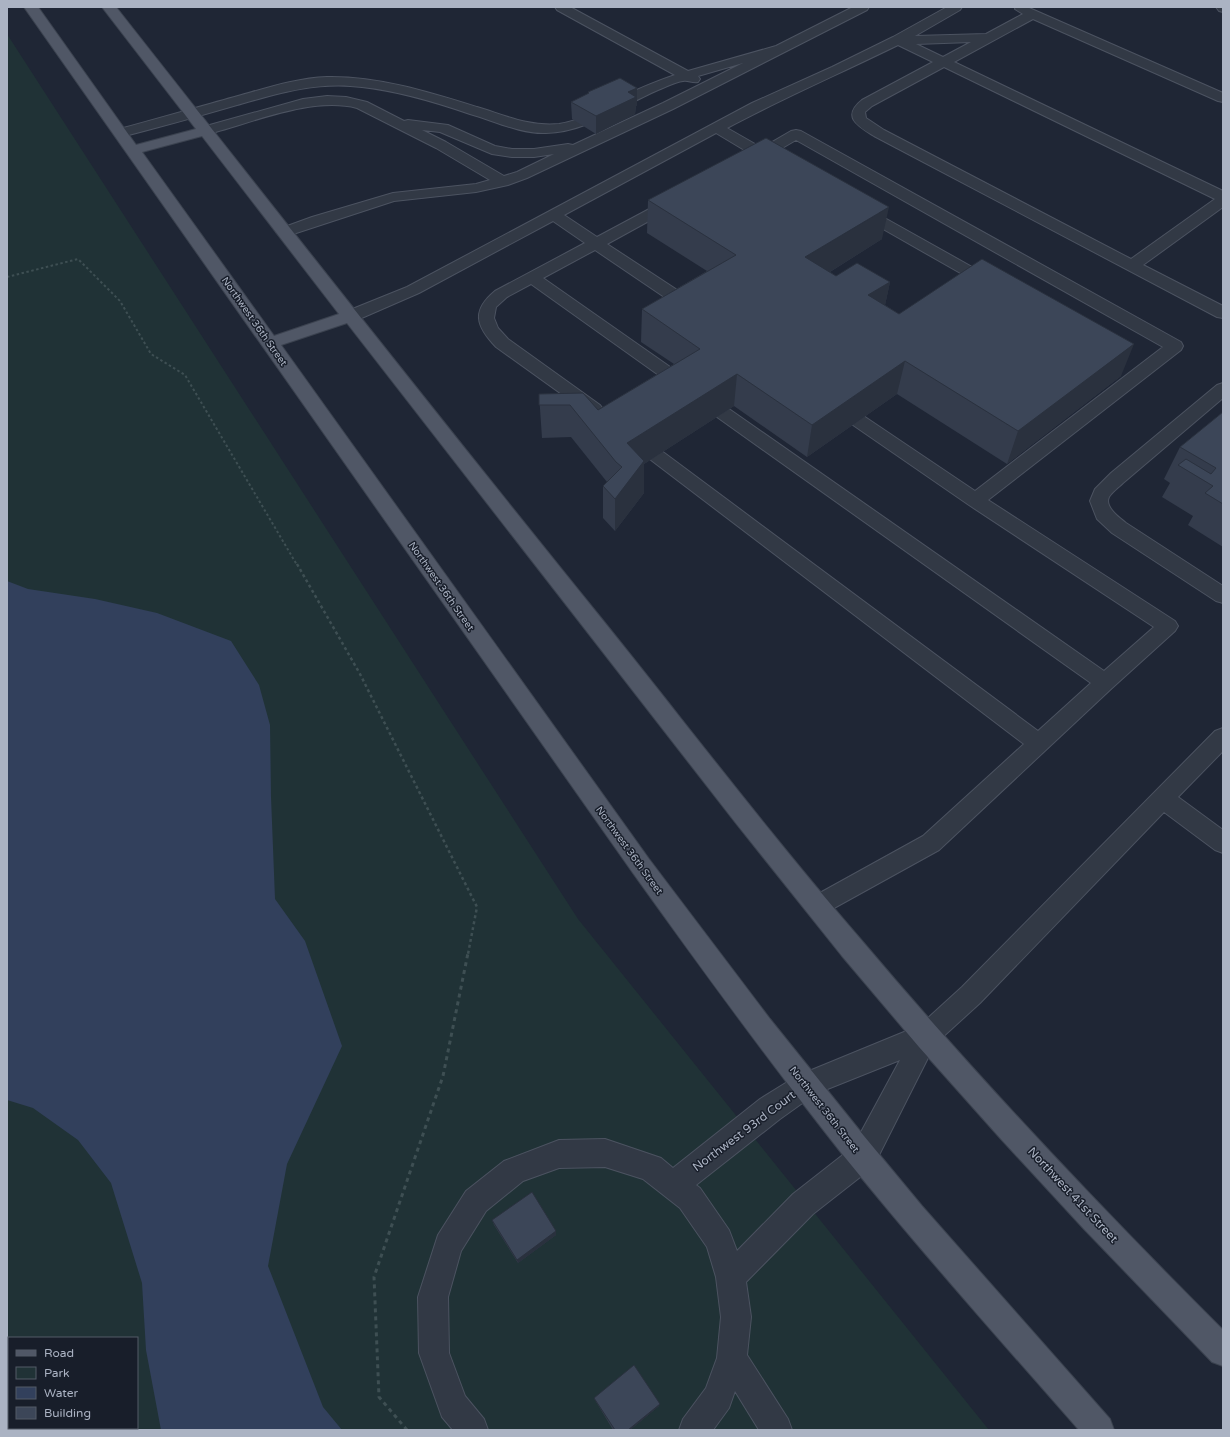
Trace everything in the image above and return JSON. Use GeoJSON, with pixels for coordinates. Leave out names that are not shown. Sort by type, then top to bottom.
{"type":"FeatureCollection","features":[{"type":"Feature","properties":{"kind":"main road","name":"Northwest 36th Street"},"geometry":{"type":"LineString","coordinates":[[31,7],[646,872],[722,976],[863,1157]]}},
{"type":"Feature","properties":{"kind":"main road"},"geometry":{"type":"LineString","coordinates":[[109,7],[204,131],[543,562],[817,906],[926,1036]]}},
{"type":"Feature","properties":{"kind":"main road"},"geometry":{"type":"LineString","coordinates":[[133,150],[204,131]]}},
{"type":"Feature","properties":{"kind":"main road"},"geometry":{"type":"LineString","coordinates":[[270,344],[351,316]]}},
{"type":"Feature","properties":{"kind":"main road","name":"Northwest 41st Street"},"geometry":{"type":"LineString","coordinates":[[926,1036],[1091,1216],[1223,1351]]}},
{"type":"Feature","properties":{"kind":"main road"},"geometry":{"type":"LineString","coordinates":[[863,1157],[1099,1430]]}},
{"type":"Feature","properties":{"kind":"street","name":"Northwest 93rd Court"},"geometry":{"type":"LineString","coordinates":[[673,1185],[770,1110],[806,1085],[926,1036]]}},
{"type":"Feature","properties":{"kind":"street"},"geometry":{"type":"LineString","coordinates":[[731,1277],[803,1204],[863,1157],[926,1036]]}},
{"type":"Feature","properties":{"kind":"street"},"geometry":{"type":"LineString","coordinates":[[473,1430],[453,1406],[434,1353],[433,1297],[448,1245],[476,1201],[514,1170],[559,1154],[605,1153],[651,1168],[690,1198],[719,1240],[731,1277],[736,1317],[732,1358],[718,1397],[694,1430]]}},
{"type":"Feature","properties":{"kind":"street"},"geometry":{"type":"LineString","coordinates":[[732,1358],[777,1430]]}},
{"type":"Feature","properties":{"kind":"lane"},"geometry":{"type":"LineString","coordinates":[[561,7],[706,86]]}},
{"type":"Feature","properties":{"kind":"lane"},"geometry":{"type":"LineString","coordinates":[[284,232],[317,220],[393,197],[451,192],[503,182],[547,165],[863,7]]}},
{"type":"Feature","properties":{"kind":"lane"},"geometry":{"type":"LineString","coordinates":[[351,316],[413,290],[777,96],[837,70],[898,40],[956,7]]}},
{"type":"Feature","properties":{"kind":"lane"},"geometry":{"type":"LineString","coordinates":[[1016,7],[1223,98]]}},
{"type":"Feature","properties":{"kind":"lane"},"geometry":{"type":"LineString","coordinates":[[1033,14],[860,108],[858,114],[860,119],[863,123],[879,133],[1223,313]]}},
{"type":"Feature","properties":{"kind":"lane"},"geometry":{"type":"LineString","coordinates":[[898,40],[989,38]]}},
{"type":"Feature","properties":{"kind":"lane"},"geometry":{"type":"LineString","coordinates":[[898,40],[1223,199],[1132,265]]}},
{"type":"Feature","properties":{"kind":"lane"},"geometry":{"type":"LineString","coordinates":[[121,133],[294,85],[342,81],[372,84],[402,91],[528,127],[546,129],[558,128],[579,123],[654,87],[686,75],[776,50]]}},
{"type":"Feature","properties":{"kind":"lane"},"geometry":{"type":"LineString","coordinates":[[204,131],[308,102],[327,100],[346,101],[362,105],[441,145],[503,182]]}},
{"type":"Feature","properties":{"kind":"lane"},"geometry":{"type":"LineString","coordinates":[[396,122],[443,128],[486,148],[512,153],[534,153],[584,146]]}},
{"type":"Feature","properties":{"kind":"lane"},"geometry":{"type":"LineString","coordinates":[[717,128],[787,169]]}},
{"type":"Feature","properties":{"kind":"lane"},"geometry":{"type":"LineString","coordinates":[[742,165],[796,134],[1174,346],[1136,366],[975,500]]}},
{"type":"Feature","properties":{"kind":"lane"},"geometry":{"type":"LineString","coordinates":[[608,420],[502,343],[491,331],[487,322],[486,314],[488,307],[493,300],[501,294],[686,195]]}},
{"type":"Feature","properties":{"kind":"lane"},"geometry":{"type":"LineString","coordinates":[[847,202],[1002,291]]}},
{"type":"Feature","properties":{"kind":"lane"},"geometry":{"type":"LineString","coordinates":[[554,215],[691,307]]}},
{"type":"Feature","properties":{"kind":"lane"},"geometry":{"type":"LineString","coordinates":[[532,278],[687,388]]}},
{"type":"Feature","properties":{"kind":"lane"},"geometry":{"type":"LineString","coordinates":[[1223,388],[1117,478],[1102,494],[1098,501],[1104,514],[1119,528],[1223,596]]}},
{"type":"Feature","properties":{"kind":"lane"},"geometry":{"type":"LineString","coordinates":[[723,414],[1105,682]]}},
{"type":"Feature","properties":{"kind":"lane"},"geometry":{"type":"LineString","coordinates":[[817,906],[931,843],[1105,682],[1168,626],[975,500],[859,421]]}},
{"type":"Feature","properties":{"kind":"lane"},"geometry":{"type":"LineString","coordinates":[[657,456],[1039,743]]}},
{"type":"Feature","properties":{"kind":"lane"},"geometry":{"type":"LineString","coordinates":[[926,1036],[971,995],[1223,737]]}},
{"type":"Feature","properties":{"kind":"lane"},"geometry":{"type":"LineString","coordinates":[[1163,798],[1223,843]]}},
{"type":"Feature","properties":{"kind":"path"},"geometry":{"type":"LineString","coordinates":[[7,277],[78,259],[120,301],[151,354],[185,376],[266,510],[360,674],[477,907],[443,1076],[374,1277],[379,1397],[407,1430]]}},
{"type":"Feature","properties":{"kind":"green space"},"geometry":{"type":"Polygon","coordinates":[[[7,34],[578,919],[989,1430],[7,1430],[7,34]]]}},
{"type":"Feature","properties":{"kind":"water"},"geometry":{"type":"Polygon","coordinates":[[[7,581],[28,589],[95,599],[157,613],[231,641],[259,685],[270,725],[275,899],[305,941],[342,1046],[287,1164],[268,1266],[323,1407],[342,1430],[161,1430],[146,1350],[142,1283],[111,1183],[78,1140],[33,1108],[7,1100],[7,581]]]}},
{"type":"Feature","properties":{"kind":"building"},"geometry":{"type":"Polygon","coordinates":[[[620,78],[637,88],[628,92],[636,97],[596,116],[571,102],[589,93],[588,92],[620,78]]]}},
{"type":"Feature","properties":{"kind":"building"},"geometry":{"type":"Polygon","coordinates":[[[766,138],[889,207],[805,257],[836,276],[857,263],[890,282],[868,295],[899,314],[982,259],[1134,344],[1018,431],[905,361],[812,425],[737,374],[627,443],[644,461],[615,499],[603,486],[622,467],[616,462],[570,405],[539,405],[539,394],[583,393],[598,410],[700,349],[642,309],[736,255],[648,200],[766,138]]]}},
{"type":"Feature","properties":{"kind":"building"},"geometry":{"type":"Polygon","coordinates":[[[1223,412],[1223,504],[1205,493],[1213,486],[1178,465],[1186,459],[1211,474],[1216,468],[1180,447],[1223,412]]]}},
{"type":"Feature","properties":{"kind":"building"},"geometry":{"type":"Polygon","coordinates":[[[532,1192],[556,1231],[517,1260],[492,1220],[532,1192]]]}},
{"type":"Feature","properties":{"kind":"building"},"geometry":{"type":"Polygon","coordinates":[[[634,1365],[660,1404],[628,1430],[615,1430],[594,1398],[634,1365]]]}}]}
